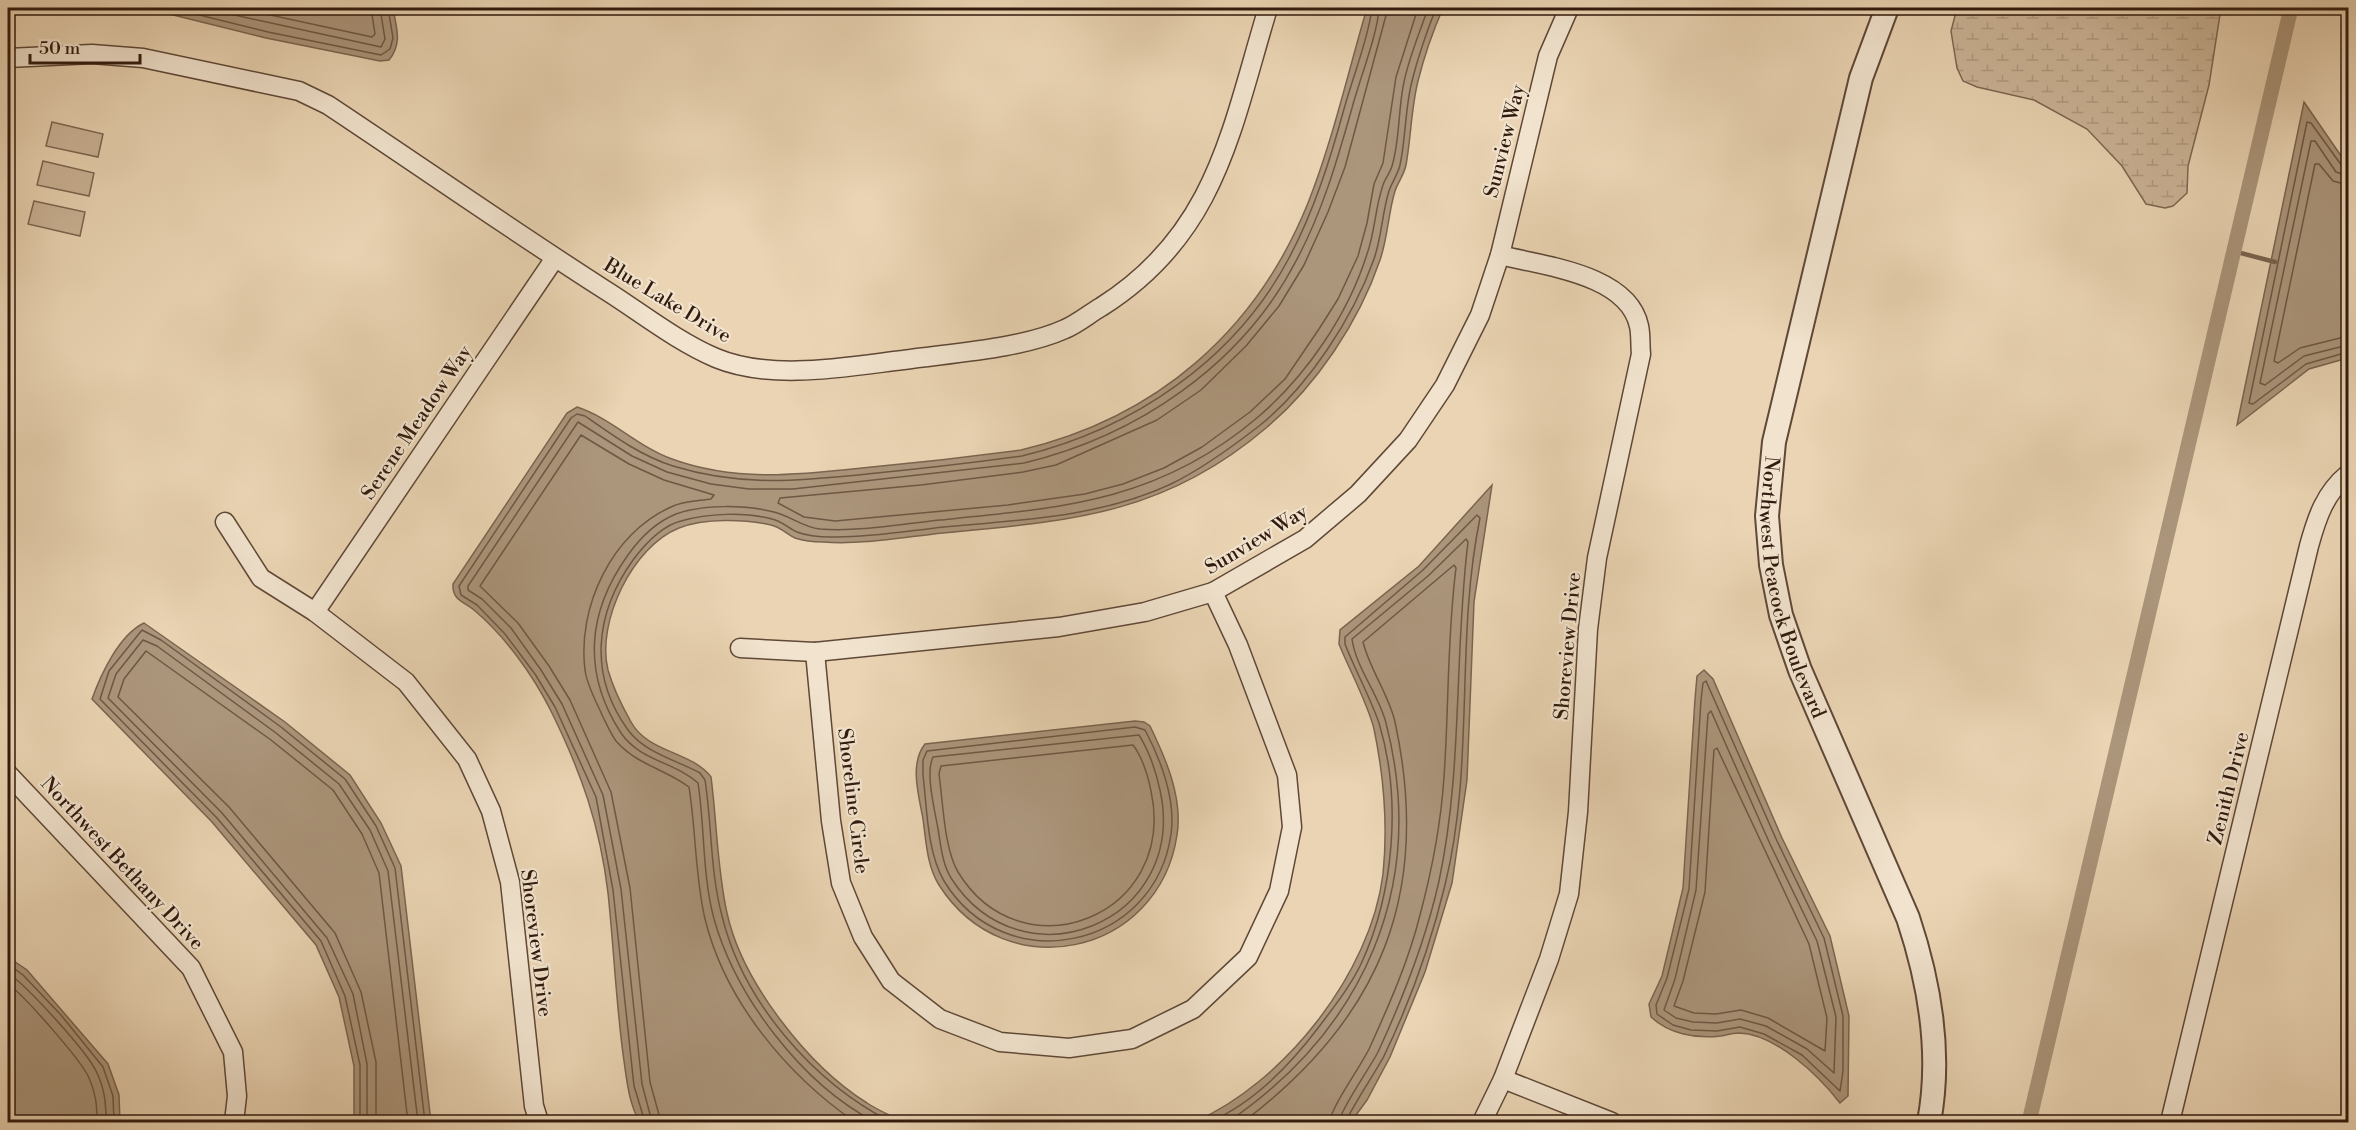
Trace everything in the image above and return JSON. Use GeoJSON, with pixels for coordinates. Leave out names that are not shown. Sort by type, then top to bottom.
{"type":"FeatureCollection","features":[{"type":"Feature","properties":{"kind":"street","name":"Blue Lake Drive"},"geometry":{"type":"LineString","coordinates":[[10,59],[92,54],[143,58],[299,91],[328,105],[555,258],[683,339],[716,357],[750,368],[782,371],[885,362],[1003,346],[1064,330],[1117,296],[1161,259],[1194,218],[1221,163],[1268,8]]}},
{"type":"Feature","properties":{"kind":"street","name":"Sunview Way"},"geometry":{"type":"LineString","coordinates":[[741,648],[815,652],[1059,627],[1145,612],[1213,592],[1305,539],[1358,494],[1408,440],[1445,385],[1480,315],[1500,255],[1548,56],[1569,8]]}},
{"type":"Feature","properties":{"kind":"street","name":"Northwest Peacock Boulevard"},"geometry":{"type":"LineString","coordinates":[[1887,8],[1861,78],[1774,442],[1767,516],[1771,565],[1781,615],[1800,670],[1908,918],[1921,956],[1931,1004],[1934,1051],[1929,1122]]}},
{"type":"Feature","properties":{"kind":"street","name":"Shoreview Drive"},"geometry":{"type":"LineString","coordinates":[[1482,1122],[1503,1079],[1549,959],[1569,894],[1578,812],[1587,629],[1597,558],[1641,354],[1639,324],[1622,295],[1590,277],[1500,255]]}},
{"type":"Feature","properties":{"kind":"street","name":"Serene Meadow Way"},"geometry":{"type":"LineString","coordinates":[[315,612],[555,258]]}},
{"type":"Feature","properties":{"kind":"street","name":"Zenith Drive"},"geometry":{"type":"LineString","coordinates":[[2170,1122],[2309,546],[2324,501],[2335,486],[2349,474]]}},
{"type":"Feature","properties":{"kind":"street","name":"Shoreview Drive"},"geometry":{"type":"LineString","coordinates":[[225,522],[261,578],[315,612],[406,682],[466,759],[491,811],[510,882],[534,1106],[539,1122]]}},
{"type":"Feature","properties":{"kind":"street","name":"Shoreline Circle"},"geometry":{"type":"LineString","coordinates":[[815,652],[831,821],[841,883],[863,937],[891,981],[940,1019],[1000,1042],[1069,1048],[1132,1039],[1193,1008],[1248,957],[1279,891],[1292,827],[1287,775],[1238,645],[1213,592]]}},
{"type":"Feature","properties":{"kind":"street","name":"Northwest Bethany Drive"},"geometry":{"type":"LineString","coordinates":[[8,774],[191,968],[233,1052],[237,1096],[234,1122]]}},
{"type":"Feature","properties":{"kind":"street"},"geometry":{"type":"LineString","coordinates":[[1503,1079],[1612,1122]]}},
{"type":"Feature","properties":{"kind":"green space"},"geometry":{"type":"Polygon","coordinates":[[[1957,8],[2221,8],[2209,85],[2188,166],[2187,193],[2173,206],[2165,208],[2146,204],[2122,166],[2087,129],[2034,100],[1977,87],[1963,81],[1957,68],[1951,31],[1957,8]]]}},
{"type":"Feature","properties":{"kind":"green space"},"geometry":{"type":"Polygon","coordinates":[[[52,122],[103,134],[98,157],[46,146],[52,122]]]}},
{"type":"Feature","properties":{"kind":"green space"},"geometry":{"type":"Polygon","coordinates":[[[43,161],[94,173],[89,196],[37,185],[43,161]]]}},
{"type":"Feature","properties":{"kind":"green space"},"geometry":{"type":"Polygon","coordinates":[[[34,201],[85,212],[80,236],[28,224],[34,201]]]}},
{"type":"Feature","properties":{"kind":"water"},"geometry":{"type":"Polygon","coordinates":[[[145,8],[393,8],[397,41],[389,60],[380,61],[266,38],[145,8]]]}},
{"type":"Feature","properties":{"kind":"water"},"geometry":{"type":"Polygon","coordinates":[[[1367,8],[1443,8],[1418,81],[1406,165],[1395,191],[1380,260],[1348,329],[1319,373],[1266,428],[1228,457],[1190,479],[1152,496],[1114,509],[1033,524],[838,543],[798,539],[774,526],[761,523],[725,520],[700,522],[679,528],[662,537],[633,568],[613,609],[606,651],[608,670],[621,703],[638,732],[648,740],[703,768],[711,777],[719,862],[727,913],[747,967],[780,1020],[822,1067],[867,1103],[904,1122],[640,1122],[633,1108],[627,1085],[608,893],[600,844],[588,799],[562,734],[536,684],[497,632],[456,597],[453,584],[567,413],[577,407],[601,418],[672,459],[719,471],[766,475],[814,473],[1021,450],[1070,435],[1115,416],[1157,392],[1196,363],[1230,329],[1260,292],[1286,249],[1308,203],[1325,155],[1367,8]]]}},
{"type":"Feature","properties":{"kind":"water"},"geometry":{"type":"Polygon","coordinates":[[[2304,102],[2348,166],[2348,358],[2309,369],[2237,425],[2304,102]]]}},
{"type":"Feature","properties":{"kind":"water"},"geometry":{"type":"Polygon","coordinates":[[[1492,485],[1474,602],[1467,780],[1452,883],[1425,972],[1390,1057],[1367,1100],[1351,1122],[1194,1122],[1227,1104],[1260,1081],[1290,1052],[1318,1020],[1342,986],[1361,949],[1375,911],[1383,874],[1384,801],[1374,729],[1339,644],[1340,630],[1419,566],[1492,485]]]}},
{"type":"Feature","properties":{"kind":"water"},"geometry":{"type":"Polygon","coordinates":[[[144,623],[285,722],[350,775],[381,823],[401,866],[431,1122],[354,1122],[354,1066],[339,997],[316,945],[212,822],[92,699],[112,656],[127,636],[144,623]]]}},
{"type":"Feature","properties":{"kind":"water"},"geometry":{"type":"Polygon","coordinates":[[[1704,670],[1713,679],[1782,838],[1830,936],[1849,1016],[1848,1096],[1840,1103],[1809,1069],[1782,1048],[1767,1041],[1753,1035],[1739,1033],[1712,1037],[1683,1034],[1666,1028],[1651,1017],[1649,1004],[1662,976],[1683,888],[1697,676],[1704,670]]]}},
{"type":"Feature","properties":{"kind":"water"},"geometry":{"type":"Polygon","coordinates":[[[1135,721],[1144,722],[1150,726],[1172,779],[1178,807],[1177,835],[1164,876],[1142,908],[1111,931],[1076,944],[1039,947],[1002,938],[967,918],[939,885],[929,862],[916,770],[920,752],[925,744],[1135,721]]]}},
{"type":"Feature","properties":{"kind":"water"},"geometry":{"type":"Polygon","coordinates":[[[8,957],[27,970],[108,1064],[119,1095],[120,1122],[8,1122],[8,957]]]}},
{"type":"Feature","properties":{"kind":"waterway"},"geometry":{"type":"LineString","coordinates":[[2029,1122],[2291,8]]}},
{"type":"Feature","properties":{"kind":"waterway"},"geometry":{"type":"LineString","coordinates":[[2233,251],[2275,262]]}}]}
